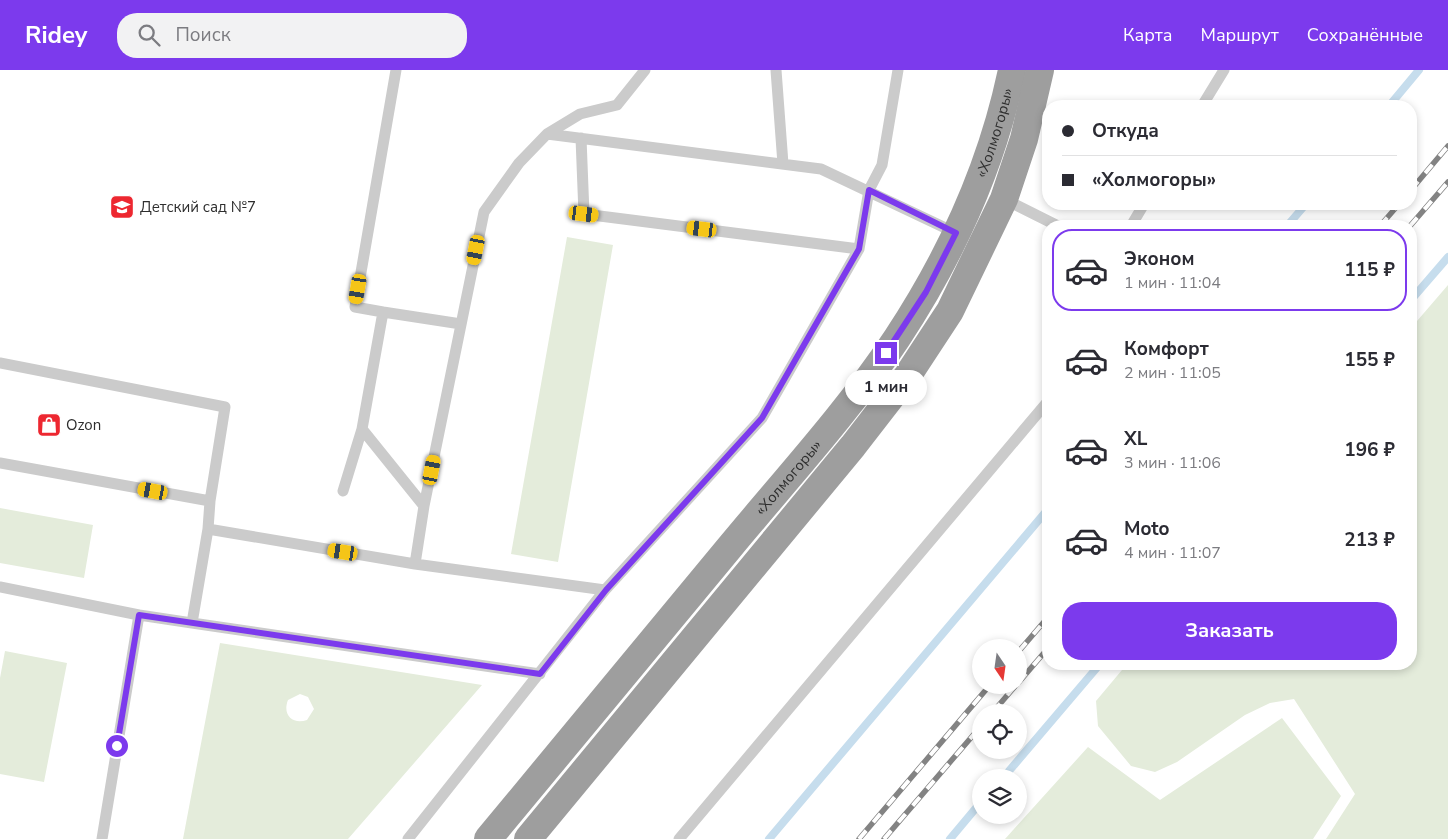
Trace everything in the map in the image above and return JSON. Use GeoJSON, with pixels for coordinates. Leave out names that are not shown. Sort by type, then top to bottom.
{"type":"FeatureCollection","features":[{"type":"Feature","properties":{"kind":"highway","name":"«Холмогоры»"},"geometry":{"type":"LineString","coordinates":[[488,839],[864,383],[896,339],[926,292],[956,233],[991,148],[1012,70]]}},
{"type":"Feature","properties":{"kind":"highway","name":"«Холмогоры»"},"geometry":{"type":"LineString","coordinates":[[528,839],[853,446],[908,375],[950,312],[1004,199],[1024,139],[1040,70]]}},
{"type":"Feature","properties":{"kind":"lane"},"geometry":{"type":"LineString","coordinates":[[396,70],[355,307],[461,324]]}},
{"type":"Feature","properties":{"kind":"lane"},"geometry":{"type":"LineString","coordinates":[[415,564],[424,506],[484,212],[519,163],[547,134],[580,114],[617,105],[645,70]]}},
{"type":"Feature","properties":{"kind":"lane"},"geometry":{"type":"LineString","coordinates":[[776,70],[783,164]]}},
{"type":"Feature","properties":{"kind":"lane"},"geometry":{"type":"LineString","coordinates":[[408,839],[606,590],[762,418],[859,249],[869,190],[882,165],[898,70]]}},
{"type":"Feature","properties":{"kind":"lane"},"geometry":{"type":"LineString","coordinates":[[1206,100],[1224,70]]}},
{"type":"Feature","properties":{"kind":"lane"},"geometry":{"type":"LineString","coordinates":[[547,134],[821,169],[869,190],[956,233]]}},
{"type":"Feature","properties":{"kind":"lane"},"geometry":{"type":"LineString","coordinates":[[581,138],[584,214],[859,249]]}},
{"type":"Feature","properties":{"kind":"lane"},"geometry":{"type":"LineString","coordinates":[[1004,199],[1046,220]]}},
{"type":"Feature","properties":{"kind":"lane"},"geometry":{"type":"LineString","coordinates":[[343,491],[362,429],[383,312]]}},
{"type":"Feature","properties":{"kind":"lane"},"geometry":{"type":"LineString","coordinates":[[0,364],[225,406],[210,501],[208,529],[192,623]]}},
{"type":"Feature","properties":{"kind":"lane"},"geometry":{"type":"LineString","coordinates":[[679,839],[1042,408]]}},
{"type":"Feature","properties":{"kind":"lane"},"geometry":{"type":"LineString","coordinates":[[362,429],[424,506]]}},
{"type":"Feature","properties":{"kind":"lane"},"geometry":{"type":"LineString","coordinates":[[0,463],[210,501]]}},
{"type":"Feature","properties":{"kind":"lane"},"geometry":{"type":"LineString","coordinates":[[208,529],[415,564],[606,590]]}},
{"type":"Feature","properties":{"kind":"lane"},"geometry":{"type":"LineString","coordinates":[[0,587],[139,615],[540,674]]}},
{"type":"Feature","properties":{"kind":"lane"},"geometry":{"type":"LineString","coordinates":[[102,839],[139,615]]}},
{"type":"Feature","properties":{"kind":"green space"},"geometry":{"type":"Polygon","coordinates":[[[567,237],[613,245],[558,562],[511,554],[567,237]]]}},
{"type":"Feature","properties":{"kind":"green space"},"geometry":{"type":"Polygon","coordinates":[[[1448,285],[1448,839],[1326,839],[1355,794],[1294,699],[1270,703],[1245,715],[1177,762],[1155,772],[1131,766],[1098,726],[1096,701],[1122,670],[1417,670],[1417,321],[1448,285]]]}},
{"type":"Feature","properties":{"kind":"green space"},"geometry":{"type":"Polygon","coordinates":[[[0,508],[93,525],[84,578],[0,563],[0,508]]]}},
{"type":"Feature","properties":{"kind":"green space"},"geometry":{"type":"Polygon","coordinates":[[[220,643],[482,685],[348,839],[183,839],[220,643]],[[300,694],[288,700],[286,710],[290,718],[297,721],[307,720],[314,709],[308,697],[300,694]]]}},
{"type":"Feature","properties":{"kind":"green space"},"geometry":{"type":"Polygon","coordinates":[[[5,651],[67,663],[44,782],[0,774],[0,678],[5,651]]]}},
{"type":"Feature","properties":{"kind":"green space"},"geometry":{"type":"Polygon","coordinates":[[[1282,718],[1341,796],[1313,839],[1005,839],[1019,824],[1027,824],[1027,815],[1088,747],[1160,800],[1282,718]]]}},
{"type":"Feature","properties":{"kind":"waterway"},"geometry":{"type":"LineString","coordinates":[[1394,100],[1419,70]]}},
{"type":"Feature","properties":{"kind":"waterway"},"geometry":{"type":"LineString","coordinates":[[1292,220],[1301,210]]}},
{"type":"Feature","properties":{"kind":"waterway"},"geometry":{"type":"LineString","coordinates":[[1417,293],[1448,257]]}},
{"type":"Feature","properties":{"kind":"waterway"},"geometry":{"type":"LineString","coordinates":[[769,839],[1042,516]]}},
{"type":"Feature","properties":{"kind":"waterway"},"geometry":{"type":"LineString","coordinates":[[1011,769],[1095,670]]}},
{"type":"Feature","properties":{"kind":"waterway"},"geometry":{"type":"LineString","coordinates":[[950,839],[972,813]]}},
{"type":"Feature","properties":{"kind":"railway"},"geometry":{"type":"LineString","coordinates":[[1417,183],[1448,146]]}},
{"type":"Feature","properties":{"kind":"railway"},"geometry":{"type":"LineString","coordinates":[[1415,220],[1448,182]]}},
{"type":"Feature","properties":{"kind":"railway"},"geometry":{"type":"LineString","coordinates":[[1385,220],[1394,210]]}},
{"type":"Feature","properties":{"kind":"railway"},"geometry":{"type":"LineString","coordinates":[[1028,640],[1042,624]]}},
{"type":"Feature","properties":{"kind":"railway"},"geometry":{"type":"LineString","coordinates":[[1028,672],[1042,655]]}},
{"type":"Feature","properties":{"kind":"railway"},"geometry":{"type":"LineString","coordinates":[[859,839],[982,694]]}},
{"type":"Feature","properties":{"kind":"railway"},"geometry":{"type":"LineString","coordinates":[[1000,704],[1008,694]]}},
{"type":"Feature","properties":{"kind":"railway"},"geometry":{"type":"LineString","coordinates":[[884,839],[972,736]]}},
{"type":"Feature","properties":{"kind":"place","name":"Детский сад №7"},"geometry":{"type":"Point","coordinates":[122,207]}},
{"type":"Feature","properties":{"kind":"place","name":"Ozon"},"geometry":{"type":"Point","coordinates":[49,425]}},
{"type":"Feature","properties":{"kind":"route"},"geometry":{"type":"LineString","coordinates":[[117,746],[139,615],[540,674],[606,590],[762,418],[859,249],[869,190],[956,233],[926,292],[886,353]]}}]}
